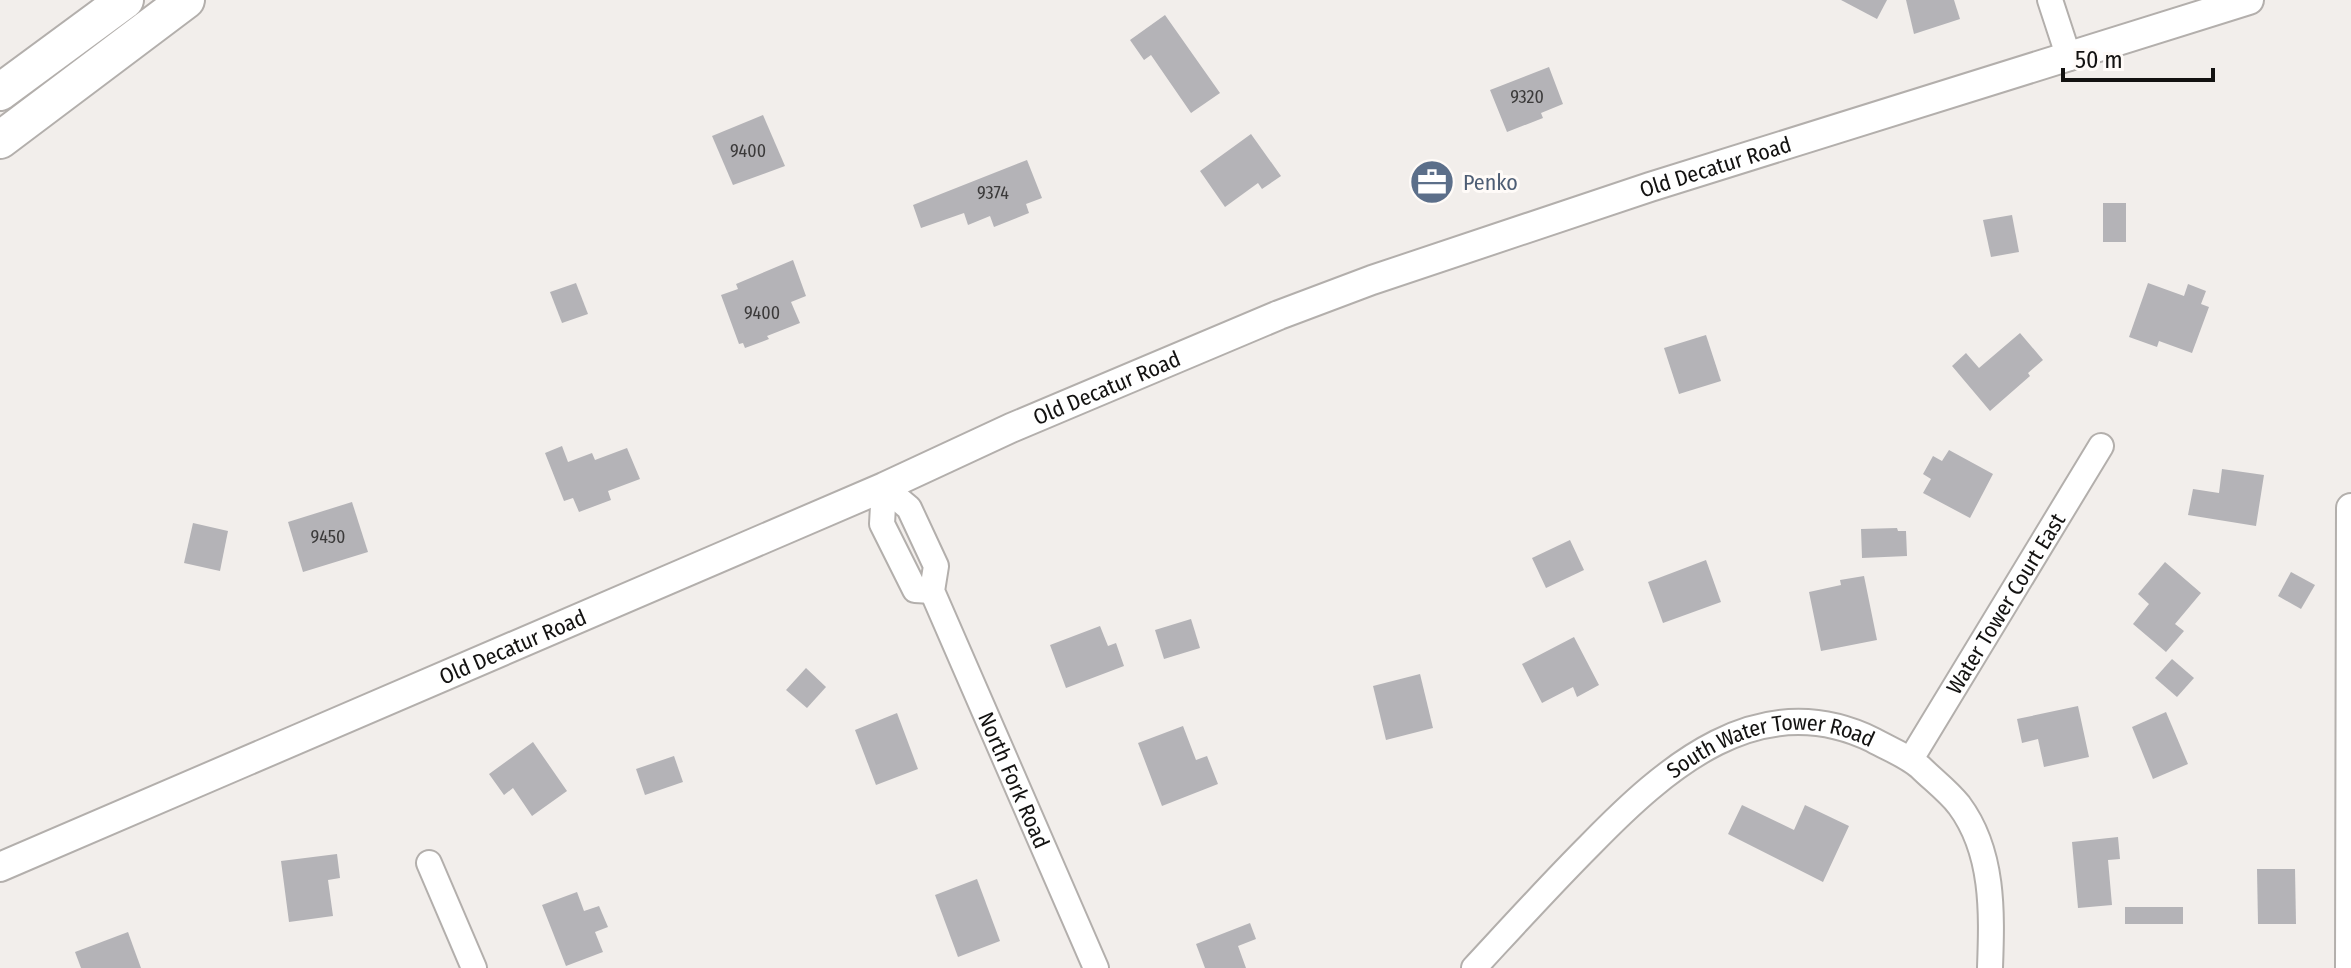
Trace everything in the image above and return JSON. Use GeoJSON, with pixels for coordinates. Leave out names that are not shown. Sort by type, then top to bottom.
{"type":"FeatureCollection","features":[{"type":"Feature","properties":{"kind":"main road"},"geometry":{"type":"LineString","coordinates":[[0,92],[125,0]]}},
{"type":"Feature","properties":{"kind":"main road"},"geometry":{"type":"LineString","coordinates":[[0,140],[186,0]]}},
{"type":"Feature","properties":{"kind":"street"},"geometry":{"type":"LineString","coordinates":[[2050,0],[2069,58]]}},
{"type":"Feature","properties":{"kind":"street","name":"Old Decatur Road"},"geometry":{"type":"LineString","coordinates":[[0,867],[1279,315],[1372,280],[1650,187],[2249,0]]}},
{"type":"Feature","properties":{"kind":"street","name":"Water Tower Court East"},"geometry":{"type":"LineString","coordinates":[[1911,759],[2101,446]]}},
{"type":"Feature","properties":{"kind":"street","name":"North Fork Road"},"geometry":{"type":"LineString","coordinates":[[884,487],[909,508],[936,566],[932,591],[1096,968]]}},
{"type":"Feature","properties":{"kind":"street"},"geometry":{"type":"LineString","coordinates":[[2350,968],[2351,508]]}},
{"type":"Feature","properties":{"kind":"street","name":"South Water Tower Road"},"geometry":{"type":"LineString","coordinates":[[1474,968],[1637,796],[1696,752],[1739,732],[1786,723],[1848,728],[1911,759],[1958,804],[1975,834],[1989,879],[1992,919],[1990,968]]}},
{"type":"Feature","properties":{"kind":"street"},"geometry":{"type":"LineString","coordinates":[[429,863],[474,968]]}},
{"type":"Feature","properties":{"kind":"building"},"geometry":{"type":"Polygon","coordinates":[[[1841,0],[1887,0],[1877,19],[1841,0]]]}},
{"type":"Feature","properties":{"kind":"building"},"geometry":{"type":"Polygon","coordinates":[[[1906,0],[1954,0],[1960,19],[1914,34],[1906,0]]]}},
{"type":"Feature","properties":{"kind":"building"},"geometry":{"type":"Polygon","coordinates":[[[1165,15],[1220,93],[1191,113],[1151,55],[1144,60],[1130,40],[1165,15]]]}},
{"type":"Feature","properties":{"kind":"building"},"geometry":{"type":"Polygon","coordinates":[[[1549,67],[1563,104],[1541,113],[1543,118],[1507,132],[1490,90],[1549,67]]]}},
{"type":"Feature","properties":{"kind":"building"},"geometry":{"type":"Polygon","coordinates":[[[763,115],[785,166],[733,185],[712,136],[763,115]]]}},
{"type":"Feature","properties":{"kind":"building"},"geometry":{"type":"Polygon","coordinates":[[[1251,134],[1281,176],[1262,189],[1258,183],[1225,207],[1200,171],[1251,134]]]}},
{"type":"Feature","properties":{"kind":"building"},"geometry":{"type":"Polygon","coordinates":[[[1027,160],[1042,198],[1026,204],[1029,213],[994,227],[990,216],[968,225],[964,213],[921,228],[913,205],[1027,160]]]}},
{"type":"Feature","properties":{"kind":"building"},"geometry":{"type":"Polygon","coordinates":[[[2103,203],[2126,203],[2126,242],[2103,242],[2103,203]]]}},
{"type":"Feature","properties":{"kind":"building"},"geometry":{"type":"Polygon","coordinates":[[[2012,215],[2019,252],[1991,257],[1983,220],[2012,215]]]}},
{"type":"Feature","properties":{"kind":"building"},"geometry":{"type":"Polygon","coordinates":[[[793,260],[806,296],[791,302],[800,323],[745,348],[743,343],[739,344],[721,295],[738,289],[736,284],[793,260]]]}},
{"type":"Feature","properties":{"kind":"building"},"geometry":{"type":"Polygon","coordinates":[[[576,283],[588,314],[562,323],[550,292],[576,283]]]}},
{"type":"Feature","properties":{"kind":"building"},"geometry":{"type":"Polygon","coordinates":[[[2148,283],[2184,296],[2188,284],[2206,291],[2201,304],[2209,307],[2192,353],[2159,341],[2157,347],[2129,337],[2148,283]]]}},
{"type":"Feature","properties":{"kind":"building"},"geometry":{"type":"Polygon","coordinates":[[[2020,333],[2043,360],[2028,373],[2030,376],[1990,411],[1952,366],[1966,353],[1979,368],[2020,333]]]}},
{"type":"Feature","properties":{"kind":"building"},"geometry":{"type":"Polygon","coordinates":[[[1706,335],[1721,381],[1679,394],[1664,348],[1706,335]]]}},
{"type":"Feature","properties":{"kind":"building"},"geometry":{"type":"Polygon","coordinates":[[[562,446],[568,462],[592,453],[595,460],[627,448],[640,479],[608,491],[611,500],[579,512],[573,498],[564,501],[545,453],[562,446]]]}},
{"type":"Feature","properties":{"kind":"building"},"geometry":{"type":"Polygon","coordinates":[[[1949,450],[1993,474],[1970,518],[1923,493],[1931,479],[1923,474],[1933,456],[1942,461],[1949,450]]]}},
{"type":"Feature","properties":{"kind":"building"},"geometry":{"type":"Polygon","coordinates":[[[2222,469],[2264,475],[2256,526],[2188,515],[2193,489],[2219,493],[2222,469]]]}},
{"type":"Feature","properties":{"kind":"building"},"geometry":{"type":"Polygon","coordinates":[[[352,502],[368,552],[303,572],[288,522],[352,502]]]}},
{"type":"Feature","properties":{"kind":"building"},"geometry":{"type":"Polygon","coordinates":[[[193,523],[228,531],[220,571],[184,563],[193,523]]]}},
{"type":"Feature","properties":{"kind":"building"},"geometry":{"type":"Polygon","coordinates":[[[1897,528],[1898,531],[1906,531],[1907,556],[1862,558],[1861,529],[1897,528]]]}},
{"type":"Feature","properties":{"kind":"building"},"geometry":{"type":"Polygon","coordinates":[[[1570,540],[1584,570],[1546,588],[1532,558],[1570,540]]]}},
{"type":"Feature","properties":{"kind":"building"},"geometry":{"type":"Polygon","coordinates":[[[1706,560],[1721,602],[1663,623],[1648,582],[1706,560]]]}},
{"type":"Feature","properties":{"kind":"building"},"geometry":{"type":"Polygon","coordinates":[[[2165,562],[2201,593],[2175,624],[2184,631],[2166,652],[2133,624],[2149,604],[2138,594],[2165,562]]]}},
{"type":"Feature","properties":{"kind":"building"},"geometry":{"type":"Polygon","coordinates":[[[2291,572],[2315,585],[2301,609],[2278,596],[2291,572]]]}},
{"type":"Feature","properties":{"kind":"building"},"geometry":{"type":"Polygon","coordinates":[[[1864,576],[1877,640],[1821,651],[1809,592],[1841,585],[1840,580],[1864,576]]]}},
{"type":"Feature","properties":{"kind":"building"},"geometry":{"type":"Polygon","coordinates":[[[1191,619],[1200,648],[1164,659],[1155,630],[1191,619]]]}},
{"type":"Feature","properties":{"kind":"building"},"geometry":{"type":"Polygon","coordinates":[[[1100,626],[1108,646],[1116,643],[1124,666],[1066,688],[1050,645],[1100,626]]]}},
{"type":"Feature","properties":{"kind":"building"},"geometry":{"type":"Polygon","coordinates":[[[1574,637],[1599,685],[1577,697],[1573,687],[1542,703],[1522,664],[1574,637]]]}},
{"type":"Feature","properties":{"kind":"building"},"geometry":{"type":"Polygon","coordinates":[[[2172,659],[2194,678],[2177,697],[2155,678],[2172,659]]]}},
{"type":"Feature","properties":{"kind":"building"},"geometry":{"type":"Polygon","coordinates":[[[806,668],[826,687],[807,708],[786,690],[806,668]]]}},
{"type":"Feature","properties":{"kind":"building"},"geometry":{"type":"Polygon","coordinates":[[[1420,674],[1433,728],[1386,740],[1373,686],[1420,674]]]}},
{"type":"Feature","properties":{"kind":"building"},"geometry":{"type":"Polygon","coordinates":[[[2078,706],[2089,757],[2044,767],[2038,739],[2022,743],[2017,719],[2078,706]]]}},
{"type":"Feature","properties":{"kind":"building"},"geometry":{"type":"Polygon","coordinates":[[[2166,712],[2188,764],[2153,779],[2132,727],[2166,712]]]}},
{"type":"Feature","properties":{"kind":"building"},"geometry":{"type":"Polygon","coordinates":[[[897,713],[918,769],[876,785],[855,730],[897,713]]]}},
{"type":"Feature","properties":{"kind":"building"},"geometry":{"type":"Polygon","coordinates":[[[1183,726],[1196,760],[1207,756],[1218,784],[1162,806],[1138,743],[1183,726]]]}},
{"type":"Feature","properties":{"kind":"building"},"geometry":{"type":"Polygon","coordinates":[[[533,742],[567,791],[532,816],[513,788],[504,795],[489,774],[533,742]]]}},
{"type":"Feature","properties":{"kind":"building"},"geometry":{"type":"Polygon","coordinates":[[[674,756],[683,782],[645,795],[636,769],[674,756]]]}},
{"type":"Feature","properties":{"kind":"building"},"geometry":{"type":"Polygon","coordinates":[[[1742,805],[1794,830],[1805,805],[1849,826],[1823,882],[1728,834],[1742,805]]]}},
{"type":"Feature","properties":{"kind":"building"},"geometry":{"type":"Polygon","coordinates":[[[2118,837],[2120,859],[2108,860],[2112,905],[2078,908],[2072,842],[2118,837]]]}},
{"type":"Feature","properties":{"kind":"building"},"geometry":{"type":"Polygon","coordinates":[[[337,854],[340,878],[328,880],[333,916],[289,922],[281,861],[337,854]]]}},
{"type":"Feature","properties":{"kind":"building"},"geometry":{"type":"Polygon","coordinates":[[[2257,869],[2295,869],[2296,924],[2258,924],[2257,869]]]}},
{"type":"Feature","properties":{"kind":"building"},"geometry":{"type":"Polygon","coordinates":[[[977,879],[1000,941],[958,957],[935,895],[977,879]]]}},
{"type":"Feature","properties":{"kind":"building"},"geometry":{"type":"Polygon","coordinates":[[[577,892],[584,911],[599,906],[608,927],[595,932],[603,952],[566,966],[542,905],[577,892]]]}},
{"type":"Feature","properties":{"kind":"building"},"geometry":{"type":"Polygon","coordinates":[[[2125,907],[2183,907],[2183,924],[2125,924],[2125,907]]]}},
{"type":"Feature","properties":{"kind":"building"},"geometry":{"type":"Polygon","coordinates":[[[1250,923],[1256,939],[1238,946],[1246,968],[1205,968],[1196,944],[1250,923]]]}},
{"type":"Feature","properties":{"kind":"building"},"geometry":{"type":"Polygon","coordinates":[[[128,932],[141,968],[81,968],[75,952],[128,932]]]}},
{"type":"Feature","properties":{"kind":"place","name":"Penko"},"geometry":{"type":"Point","coordinates":[1432,182]}}]}
